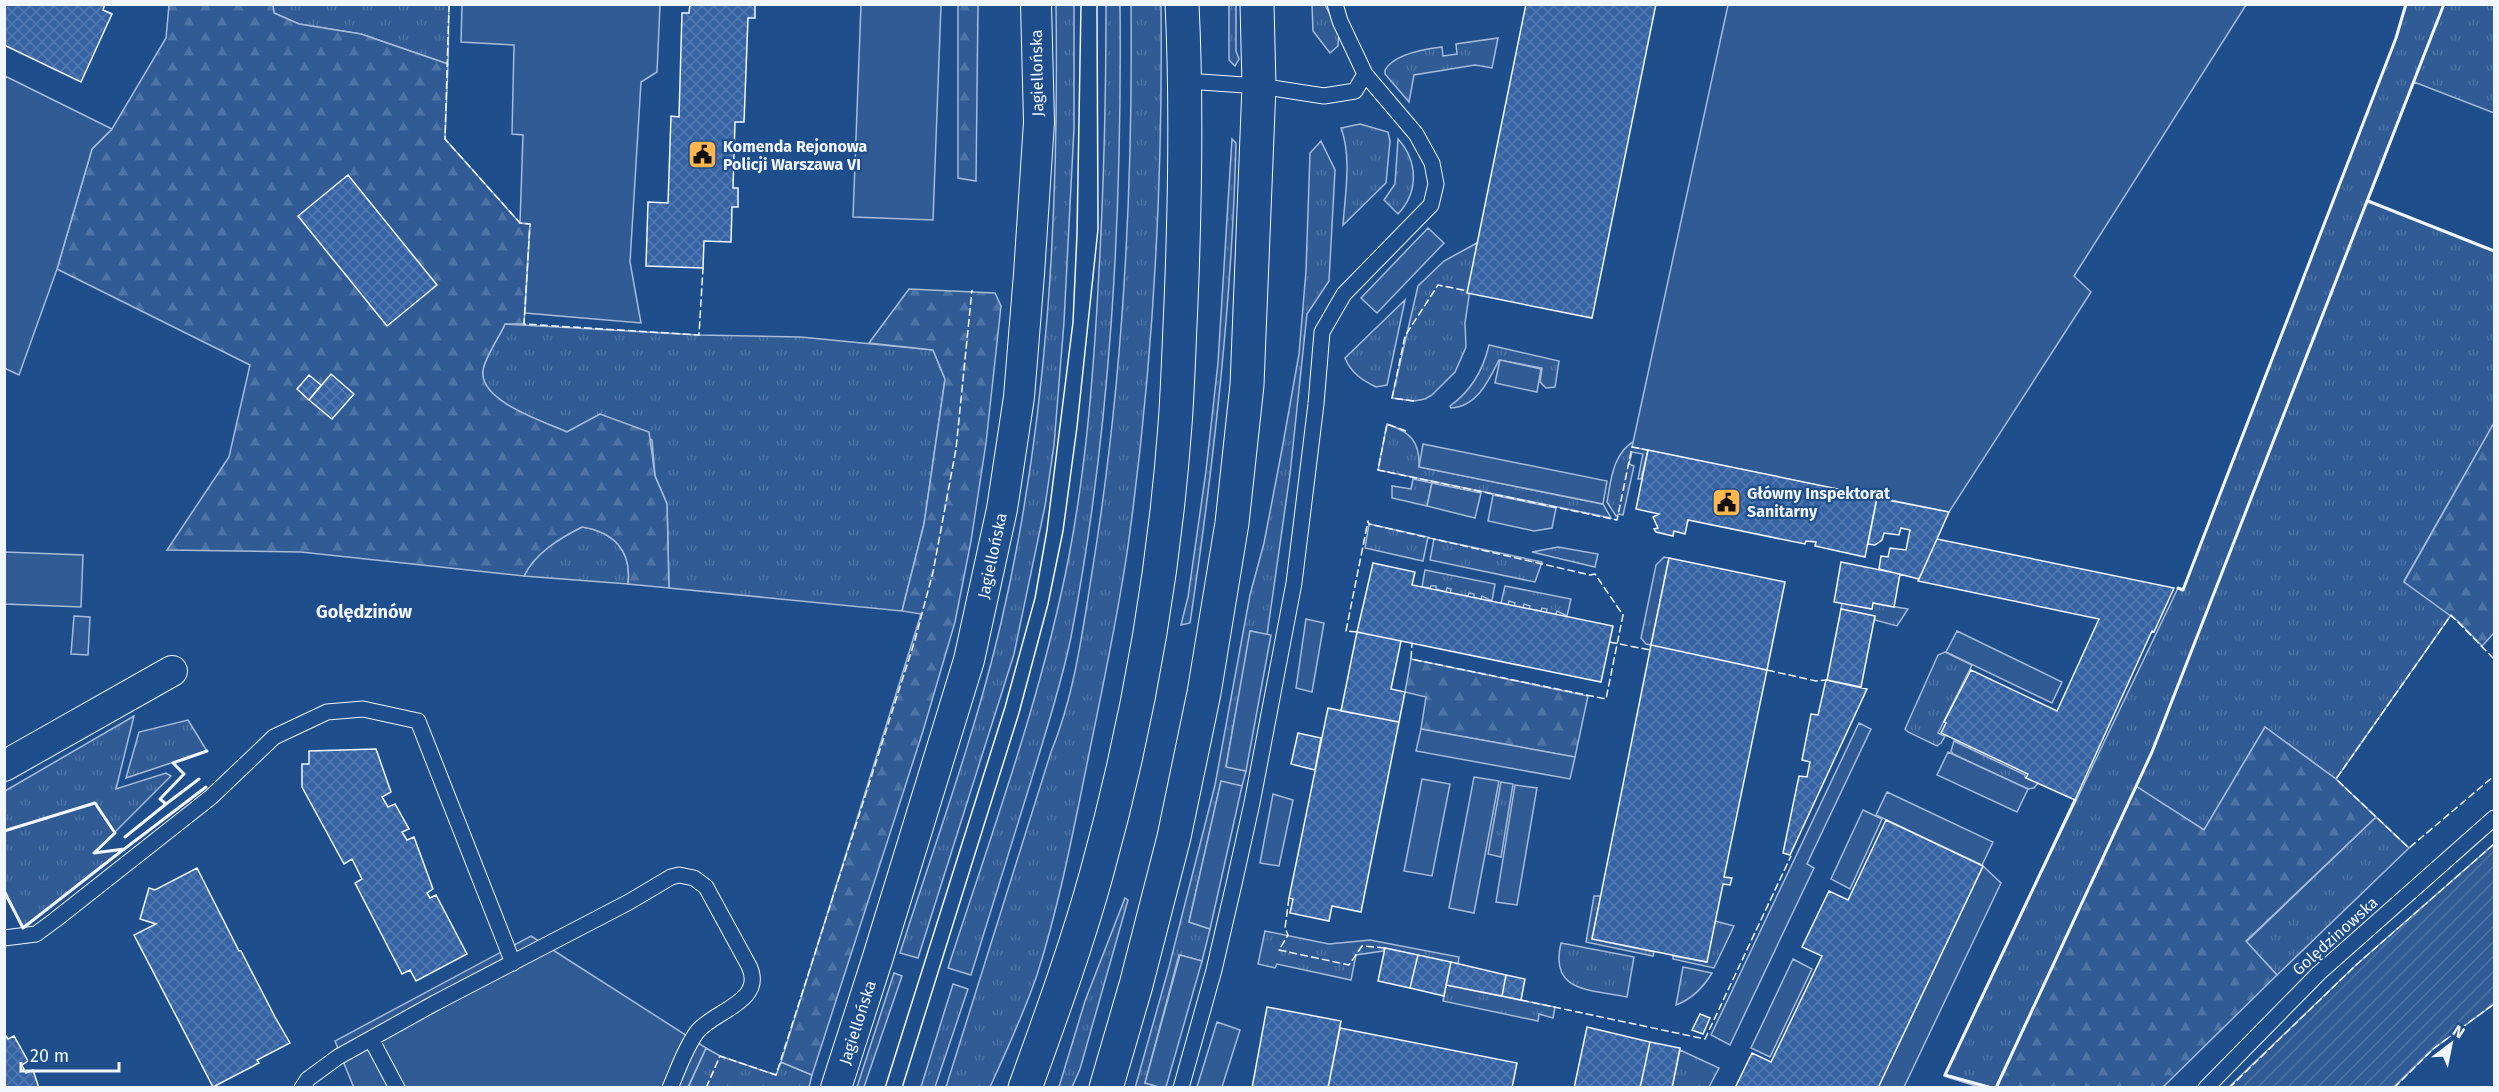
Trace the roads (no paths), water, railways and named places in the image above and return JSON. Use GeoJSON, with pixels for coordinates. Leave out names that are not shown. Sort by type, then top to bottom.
{"type":"FeatureCollection","features":[{"type":"Feature","properties":{"kind":"main road"},"geometry":{"type":"LineString","coordinates":[[1025,1088],[1071,960],[1097,872],[1139,690],[1155,594],[1175,425],[1183,255],[1186,81],[1182,4]]}},
{"type":"Feature","properties":{"kind":"main road"},"geometry":{"type":"LineString","coordinates":[[1106,1088],[1136,985],[1174,837],[1204,693],[1232,523],[1246,385],[1259,86],[1257,4]]}},
{"type":"Feature","properties":{"kind":"street","name":"Jagiellońska"},"geometry":{"type":"LineString","coordinates":[[836,1088],[879,957],[969,660],[1002,509],[1019,397],[1030,262],[1039,122],[1036,4]]}},
{"type":"Feature","properties":{"kind":"street"},"geometry":{"type":"LineString","coordinates":[[4,766],[172,671]]}},
{"type":"Feature","properties":{"kind":"lane"},"geometry":{"type":"LineString","coordinates":[[1181,1088],[1214,970],[1234,884],[1252,803],[1294,583],[1316,404],[1322,332],[1344,294],[1431,205],[1436,184],[1432,163],[1416,134],[1365,74],[1335,4]]}},
{"type":"Feature","properties":{"kind":"lane"},"geometry":{"type":"LineString","coordinates":[[1186,81],[1259,86],[1324,96],[1355,91],[1365,74]]}},
{"type":"Feature","properties":{"kind":"lane"},"geometry":{"type":"LineString","coordinates":[[4,938],[36,934],[55,920],[211,797],[274,737],[327,712],[363,709],[418,721],[513,963]]}},
{"type":"Feature","properties":{"kind":"lane","name":"Golędzinowska"},"geometry":{"type":"LineString","coordinates":[[2206,1088],[2319,973],[2494,818]]}},
{"type":"Feature","properties":{"kind":"lane"},"geometry":{"type":"LineString","coordinates":[[302,1088],[318,1070],[371,1039],[629,902],[664,879],[679,875],[694,878],[711,894],[749,966],[752,983],[744,999],[711,1018],[696,1034],[670,1088]]}},
{"type":"Feature","properties":{"kind":"lane"},"geometry":{"type":"LineString","coordinates":[[371,1039],[397,1088]]}},
{"type":"Feature","properties":{"kind":"tram line"},"geometry":{"type":"LineString","coordinates":[[885,1088],[1005,707],[1035,598],[1047,530],[1073,322],[1081,4]]}},
{"type":"Feature","properties":{"kind":"tram line"},"geometry":{"type":"LineString","coordinates":[[902,1088],[1019,713],[1048,604],[1063,531],[1077,427],[1098,229],[1097,4]]}},
{"type":"Feature","properties":{"kind":"place","name":"Komenda Rejonowa Policji Warszawa VI"},"geometry":{"type":"Point","coordinates":[702,155]}},
{"type":"Feature","properties":{"kind":"place","name":"Główny Inspektorat Sanitarny"},"geometry":{"type":"Point","coordinates":[1726,502]}},
{"type":"Feature","properties":{"kind":"district","name":"Golędzinów"},"geometry":{"type":"Point","coordinates":[364,612]}}]}
